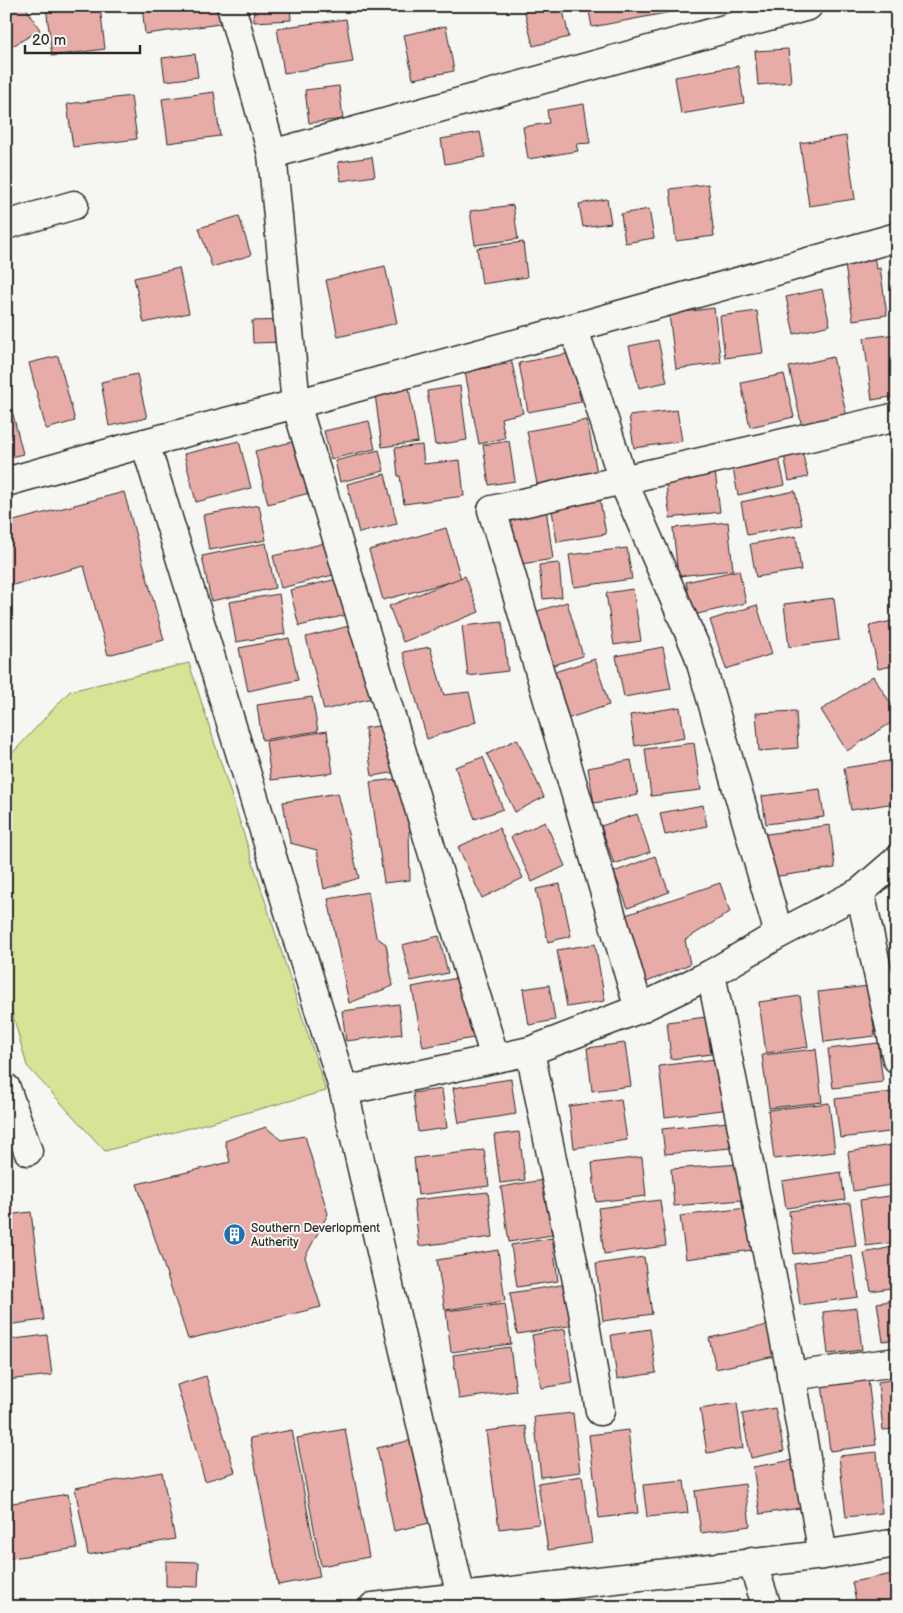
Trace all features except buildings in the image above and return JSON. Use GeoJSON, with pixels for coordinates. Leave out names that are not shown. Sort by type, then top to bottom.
{"type":"FeatureCollection","features":[{"type":"Feature","properties":{"kind":"street"},"geometry":{"type":"LineString","coordinates":[[231,6],[272,154],[296,404],[494,1058]]}},
{"type":"Feature","properties":{"kind":"street"},"geometry":{"type":"LineString","coordinates":[[272,154],[808,6]]}},
{"type":"Feature","properties":{"kind":"street"},"geometry":{"type":"LineString","coordinates":[[6,225],[74,205]]}},
{"type":"Feature","properties":{"kind":"street"},"geometry":{"type":"LineString","coordinates":[[6,482],[573,328],[897,237]]}},
{"type":"Feature","properties":{"kind":"street"},"geometry":{"type":"LineString","coordinates":[[573,328],[591,378],[623,481],[698,653],[778,934]]}},
{"type":"Feature","properties":{"kind":"street"},"geometry":{"type":"LineString","coordinates":[[639,1009],[492,510],[897,417]]}},
{"type":"Feature","properties":{"kind":"street"},"geometry":{"type":"LineString","coordinates":[[145,443],[344,1092],[460,1597]]}},
{"type":"Feature","properties":{"kind":"street"},"geometry":{"type":"LineString","coordinates":[[344,1092],[530,1051],[639,1009],[711,974],[778,934],[860,892],[897,860]]}},
{"type":"Feature","properties":{"kind":"street"},"geometry":{"type":"LineString","coordinates":[[860,892],[897,1059]]}},
{"type":"Feature","properties":{"kind":"street"},"geometry":{"type":"LineString","coordinates":[[711,974],[791,1376],[823,1554]]}},
{"type":"Feature","properties":{"kind":"street"},"geometry":{"type":"LineString","coordinates":[[530,1051],[582,1306],[600,1411]]}},
{"type":"Feature","properties":{"kind":"street"},"geometry":{"type":"LineString","coordinates":[[6,1088],[28,1151]]}},
{"type":"Feature","properties":{"kind":"street"},"geometry":{"type":"LineString","coordinates":[[791,1376],[897,1362]]}},
{"type":"Feature","properties":{"kind":"street"},"geometry":{"type":"LineString","coordinates":[[373,1607],[823,1554],[897,1543]]}},
{"type":"Feature","properties":{"kind":"street"},"geometry":{"type":"LineString","coordinates":[[752,1562],[767,1607]]}},
{"type":"Feature","properties":{"kind":"green space"},"geometry":{"type":"Polygon","coordinates":[[[189,663],[326,1091],[105,1151],[27,1066],[6,990],[6,760],[70,691],[189,663]]]}},
{"type":"Feature","properties":{"kind":"place","name":"Southern Deverlopment Autherity"},"geometry":{"type":"Point","coordinates":[235,1235]}}]}
